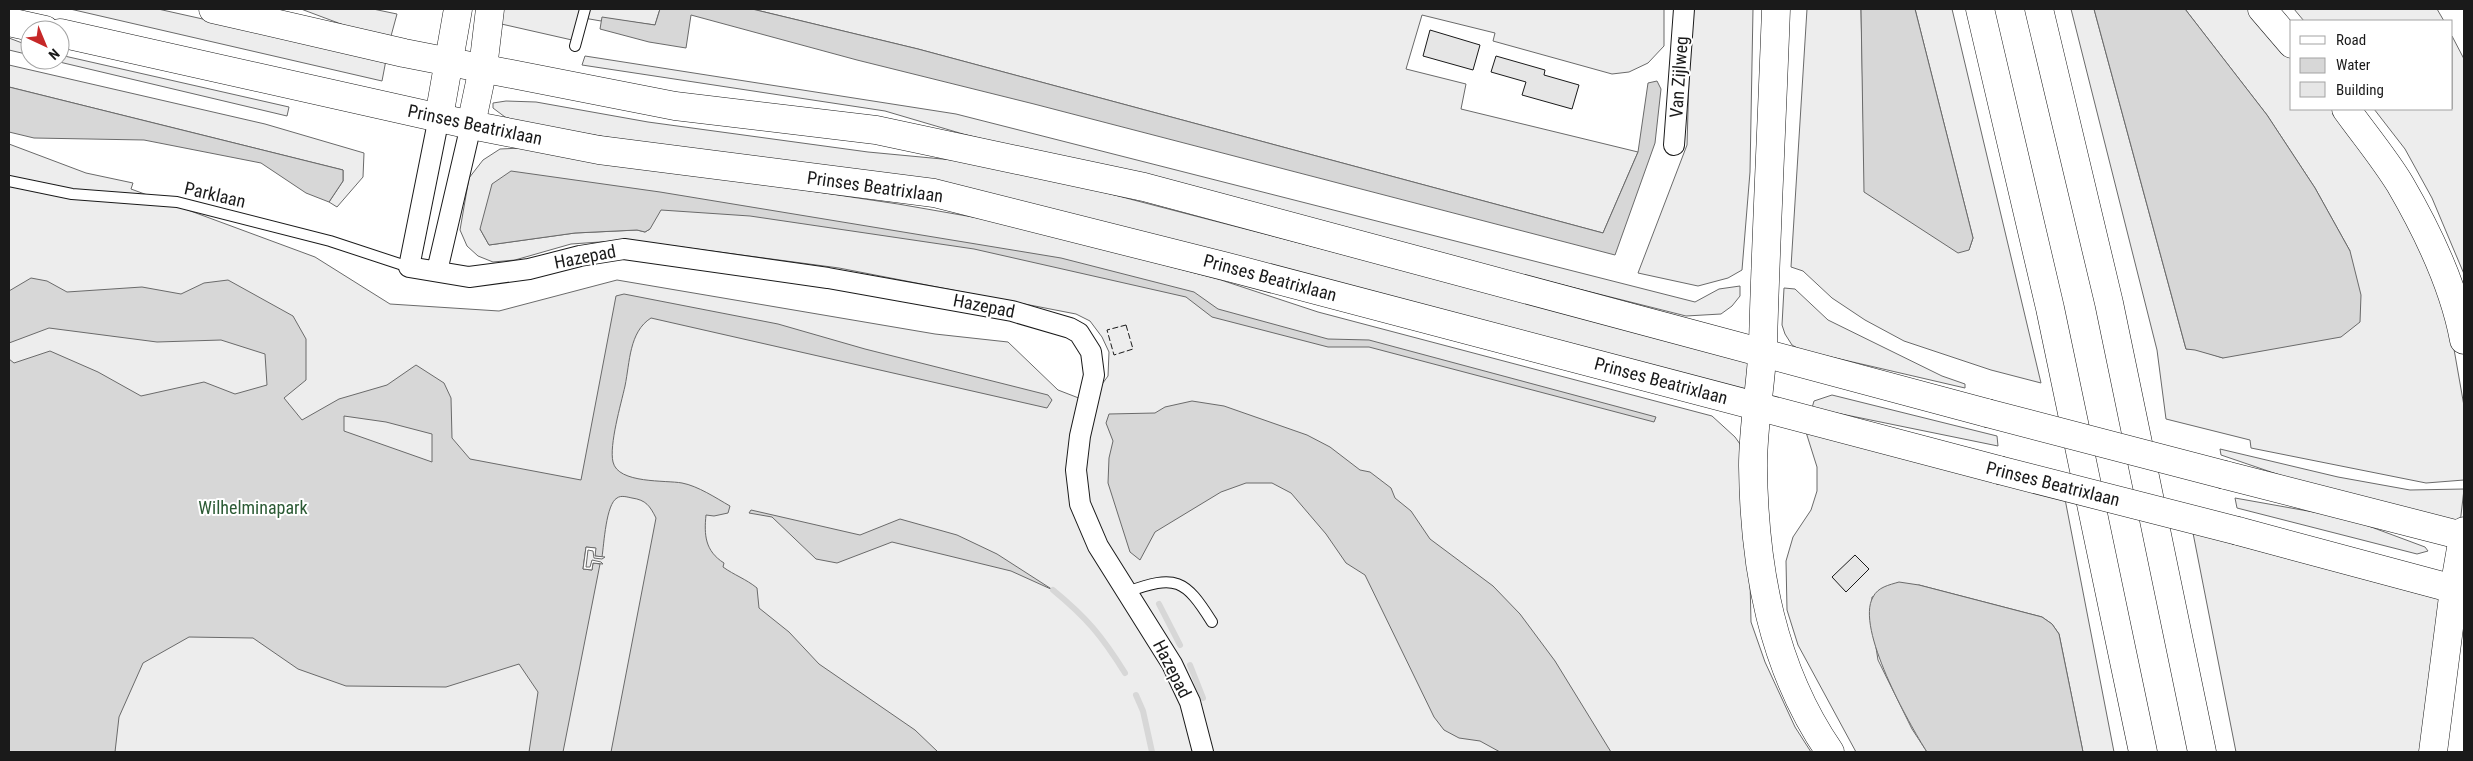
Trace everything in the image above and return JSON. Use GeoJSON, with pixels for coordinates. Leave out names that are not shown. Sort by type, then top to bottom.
{"type":"FeatureCollection","features":[{"type":"Feature","properties":{"kind":"main road"},"geometry":{"type":"LineString","coordinates":[[213,9],[447,61],[675,106],[876,130],[1154,190],[1987,413],[2225,475],[2464,534],[2459,590],[2433,752]]}},
{"type":"Feature","properties":{"kind":"main road"},"geometry":{"type":"LineString","coordinates":[[439,118],[447,61],[458,9]]}},
{"type":"Feature","properties":{"kind":"main road"},"geometry":{"type":"LineString","coordinates":[[471,125],[483,68],[490,9]]}},
{"type":"Feature","properties":{"kind":"main road"},"geometry":{"type":"LineString","coordinates":[[1776,9],[1762,352],[1753,465],[1757,536],[1768,611],[1779,651],[1799,699],[1830,752]]}},
{"type":"Feature","properties":{"kind":"main road"},"geometry":{"type":"LineString","coordinates":[[1980,9],[2052,317],[2143,752]]}},
{"type":"Feature","properties":{"kind":"main road"},"geometry":{"type":"LineString","coordinates":[[2039,9],[2109,303],[2202,752]]}},
{"type":"Feature","properties":{"kind":"main road"},"geometry":{"type":"LineString","coordinates":[[2262,9],[2290,42]]}},
{"type":"Feature","properties":{"kind":"main road","name":"Prinses Beatrixlaan"},"geometry":{"type":"LineString","coordinates":[[70,36],[471,125],[599,150],[934,194],[1224,266],[2459,590]]}},
{"type":"Feature","properties":{"kind":"main road"},"geometry":{"type":"LineString","coordinates":[[2347,110],[2399,183],[2424,230],[2448,281],[2464,340]]}},
{"type":"Feature","properties":{"kind":"street","name":"Van Zijlweg"},"geometry":{"type":"LineString","coordinates":[[1674,145],[1684,9]]}},
{"type":"Feature","properties":{"kind":"street"},"geometry":{"type":"LineString","coordinates":[[408,267],[439,118]]}},
{"type":"Feature","properties":{"kind":"street"},"geometry":{"type":"LineString","coordinates":[[438,272],[471,125]]}},
{"type":"Feature","properties":{"kind":"street","name":"Hazepad"},"geometry":{"type":"LineString","coordinates":[[408,267],[469,277],[529,269],[580,256],[624,249],[828,278],[993,307],[1070,328],[1079,333],[1091,352],[1094,375],[1080,436],[1076,470],[1080,504],[1098,546],[1172,664],[1190,702],[1203,752]]}},
{"type":"Feature","properties":{"kind":"lane"},"geometry":{"type":"LineString","coordinates":[[575,46],[585,9]]}},
{"type":"Feature","properties":{"kind":"lane","name":"Parklaan"},"geometry":{"type":"LineString","coordinates":[[9,181],[72,194],[177,202],[330,241],[408,267]]}},
{"type":"Feature","properties":{"kind":"lane"},"geometry":{"type":"LineString","coordinates":[[1127,592],[1151,583],[1174,581],[1195,595],[1212,622]]}},
{"type":"Feature","properties":{"kind":"shaded area"},"geometry":{"type":"Polygon","coordinates":[[[70,9],[158,9],[386,60],[382,81],[70,9]]]}},
{"type":"Feature","properties":{"kind":"shaded area"},"geometry":{"type":"Polygon","coordinates":[[[301,9],[373,9],[397,14],[391,36],[349,27],[301,9]]]}},
{"type":"Feature","properties":{"kind":"shaded area"},"geometry":{"type":"Polygon","coordinates":[[[497,9],[660,9],[655,25],[603,18],[601,21],[578,17],[572,40],[497,23],[497,9]]]}},
{"type":"Feature","properties":{"kind":"shaded area"},"geometry":{"type":"Polygon","coordinates":[[[752,9],[1664,9],[1664,46],[1648,63],[1629,72],[1612,74],[1493,41],[1495,33],[1422,15],[1406,69],[1466,84],[1461,109],[1638,152],[1603,233],[918,49],[752,9]]]}},
{"type":"Feature","properties":{"kind":"shaded area"},"geometry":{"type":"Polygon","coordinates":[[[1691,9],[1753,9],[1750,172],[1742,270],[1728,278],[1698,286],[1638,273],[1687,145],[1691,9]]]}},
{"type":"Feature","properties":{"kind":"shaded area"},"geometry":{"type":"Polygon","coordinates":[[[1807,9],[1861,9],[1865,192],[1969,250],[1973,238],[1915,9],[1952,9],[2041,383],[1991,370],[1904,341],[1865,320],[1832,298],[1803,271],[1791,267],[1807,9]]]}},
{"type":"Feature","properties":{"kind":"shaded area"},"geometry":{"type":"Polygon","coordinates":[[[2071,9],[2094,9],[2186,349],[2195,349],[2223,358],[2350,251],[2315,188],[2267,115],[2185,9],[2249,9],[2290,57],[2290,110],[2336,110],[2392,184],[2448,315],[2464,406],[2464,480],[2426,483],[2251,448],[2250,440],[2166,419],[2157,350],[2071,9]]]}},
{"type":"Feature","properties":{"kind":"shaded area"},"geometry":{"type":"Polygon","coordinates":[[[2294,9],[2437,9],[2443,20],[2303,20],[2294,9]]]}},
{"type":"Feature","properties":{"kind":"shaded area"},"geometry":{"type":"Polygon","coordinates":[[[9,38],[20,42],[20,53],[9,50],[9,38]]]}},
{"type":"Feature","properties":{"kind":"shaded area"},"geometry":{"type":"Polygon","coordinates":[[[2453,38],[2464,59],[2464,274],[2432,198],[2405,149],[2375,110],[2453,110],[2453,38]]]}},
{"type":"Feature","properties":{"kind":"shaded area"},"geometry":{"type":"Polygon","coordinates":[[[585,56],[956,114],[1695,302],[1719,289],[1740,286],[1740,296],[1732,306],[1721,314],[1686,316],[963,134],[885,111],[582,65],[585,56]]]}},
{"type":"Feature","properties":{"kind":"shaded area"},"geometry":{"type":"Polygon","coordinates":[[[70,57],[289,107],[287,116],[70,65],[70,57]]]}},
{"type":"Feature","properties":{"kind":"shaded area"},"geometry":{"type":"Polygon","coordinates":[[[9,65],[20,68],[20,70],[31,70],[265,124],[364,153],[363,177],[337,207],[329,202],[343,181],[343,170],[9,87],[9,65]]]}},
{"type":"Feature","properties":{"kind":"shaded area"},"geometry":{"type":"Polygon","coordinates":[[[506,101],[536,102],[648,122],[868,152],[995,164],[1750,360],[1749,391],[1062,213],[522,123],[505,117],[493,108],[493,103],[506,101]]]}},
{"type":"Feature","properties":{"kind":"shaded area","name":"Wilhelminapark"},"geometry":{"type":"Polygon","coordinates":[[[9,144],[86,173],[133,183],[131,189],[315,257],[390,304],[499,311],[617,280],[935,334],[1008,342],[1058,390],[1089,402],[1108,376],[1109,352],[1102,337],[1090,321],[1076,314],[839,268],[629,240],[571,244],[515,260],[493,262],[478,256],[467,246],[460,230],[469,178],[483,160],[500,149],[522,148],[898,204],[1007,223],[1221,280],[1318,312],[1712,416],[1735,437],[1747,454],[1751,622],[1765,662],[1795,727],[1811,752],[9,752],[9,144]],[[480,229],[489,245],[575,233],[637,230],[645,232],[650,229],[480,229]]]}},
{"type":"Feature","properties":{"kind":"shaded area"},"geometry":{"type":"Polygon","coordinates":[[[1784,288],[1795,289],[1828,320],[1942,376],[1965,384],[1965,388],[1801,350],[1792,345],[1782,325],[1784,288]]]}},
{"type":"Feature","properties":{"kind":"shaded area"},"geometry":{"type":"Polygon","coordinates":[[[1832,395],[1997,436],[1998,446],[1812,408],[1814,401],[1832,395]]]}},
{"type":"Feature","properties":{"kind":"shaded area"},"geometry":{"type":"Polygon","coordinates":[[[1805,429],[2065,499],[2114,752],[2083,752],[2059,634],[2052,624],[2042,617],[1919,585],[1872,597],[1871,616],[1878,660],[1912,729],[1927,752],[1856,752],[1798,645],[1787,610],[1786,561],[1793,537],[1811,510],[1817,491],[1817,467],[1805,429]]]}},
{"type":"Feature","properties":{"kind":"shaded area"},"geometry":{"type":"Polygon","coordinates":[[[2220,449],[2338,477],[2410,490],[2464,489],[2460,524],[2315,487],[2221,455],[2220,449]]]}},
{"type":"Feature","properties":{"kind":"shaded area"},"geometry":{"type":"Polygon","coordinates":[[[2235,498],[2347,518],[2425,547],[2428,551],[2417,554],[2237,508],[2235,498]]]}},
{"type":"Feature","properties":{"kind":"shaded area"},"geometry":{"type":"Polygon","coordinates":[[[2193,533],[2443,600],[2425,752],[2236,752],[2193,533]]]}},
{"type":"Feature","properties":{"kind":"water"},"geometry":{"type":"Polygon","coordinates":[[[660,9],[752,9],[918,49],[1603,233],[1638,152],[1648,83],[1657,81],[1661,89],[1655,143],[1615,255],[857,60],[691,15],[686,48],[649,42],[600,29],[602,17],[655,25],[660,9]]]}},
{"type":"Feature","properties":{"kind":"water"},"geometry":{"type":"Polygon","coordinates":[[[1861,9],[1915,9],[1973,238],[1969,250],[1958,253],[1864,192],[1861,9]]]}},
{"type":"Feature","properties":{"kind":"water"},"geometry":{"type":"Polygon","coordinates":[[[2094,9],[2185,9],[2267,115],[2315,188],[2350,251],[2361,295],[2360,322],[2341,337],[2223,358],[2186,349],[2094,9]]]}},
{"type":"Feature","properties":{"kind":"water"},"geometry":{"type":"Polygon","coordinates":[[[9,87],[343,170],[343,181],[329,202],[306,193],[261,163],[144,140],[34,138],[9,132],[9,87]]]}},
{"type":"Feature","properties":{"kind":"water"},"geometry":{"type":"Polygon","coordinates":[[[511,171],[660,192],[1061,258],[1194,292],[1218,309],[1328,339],[1369,340],[1656,417],[1654,422],[1369,347],[1328,347],[1212,317],[1186,297],[974,249],[750,216],[661,210],[650,229],[645,232],[637,230],[575,233],[489,245],[480,229],[492,184],[511,171]]]}},
{"type":"Feature","properties":{"kind":"water"},"geometry":{"type":"Polygon","coordinates":[[[31,278],[47,281],[67,292],[142,287],[181,294],[204,283],[228,280],[293,316],[306,339],[306,380],[284,398],[302,420],[339,399],[387,385],[416,365],[444,383],[451,398],[452,438],[470,459],[581,480],[616,296],[624,294],[778,324],[865,349],[1048,395],[1052,400],[1047,408],[651,318],[638,331],[634,339],[614,435],[612,455],[617,469],[633,478],[682,483],[707,493],[730,506],[728,513],[714,516],[706,515],[705,529],[707,542],[713,553],[724,563],[723,567],[757,588],[759,608],[789,632],[819,664],[915,730],[938,752],[611,752],[656,518],[644,502],[622,496],[613,502],[610,508],[602,557],[595,556],[595,548],[586,547],[583,569],[592,570],[593,563],[600,564],[563,752],[529,752],[538,692],[519,664],[446,687],[346,686],[298,669],[253,638],[189,637],[143,663],[119,717],[115,752],[9,752],[9,359],[14,363],[50,351],[98,372],[141,396],[204,382],[235,394],[267,385],[265,354],[221,340],[157,342],[49,328],[9,343],[9,291],[31,278]],[[344,416],[344,431],[432,462],[432,434],[386,422],[344,416]]]}},
{"type":"Feature","properties":{"kind":"water"},"geometry":{"type":"Polygon","coordinates":[[[1192,401],[1224,406],[1307,435],[1330,447],[1360,470],[1370,472],[1391,488],[1395,498],[1411,511],[1430,539],[1493,586],[1520,614],[1555,661],[1611,752],[1500,752],[1480,741],[1459,738],[1444,730],[1434,717],[1365,575],[1346,563],[1326,534],[1291,493],[1272,483],[1246,483],[1221,492],[1155,532],[1140,560],[1130,552],[1108,483],[1109,458],[1113,441],[1106,423],[1109,414],[1155,413],[1165,407],[1192,401]]]}},
{"type":"Feature","properties":{"kind":"water"},"geometry":{"type":"Polygon","coordinates":[[[751,510],[860,535],[900,519],[957,535],[997,554],[1053,590],[1011,571],[892,542],[837,563],[816,559],[772,517],[749,513],[751,510]]]}},
{"type":"Feature","properties":{"kind":"water"},"geometry":{"type":"Polygon","coordinates":[[[1899,582],[1919,585],[2042,617],[2052,624],[2059,634],[2083,752],[1927,752],[1908,720],[1886,676],[1871,630],[1869,611],[1873,597],[1881,589],[1899,582]]]}},
{"type":"Feature","properties":{"kind":"pier"},"geometry":{"type":"Polygon","coordinates":[[[586,547],[596,548],[595,556],[605,557],[602,559],[594,558],[593,551],[588,550],[586,567],[590,567],[592,560],[603,564],[593,563],[592,570],[583,569],[586,547]]]}},
{"type":"Feature","properties":{"kind":"building"},"geometry":{"type":"Polygon","coordinates":[[[1430,30],[1480,45],[1473,70],[1423,56],[1430,30]]]}},
{"type":"Feature","properties":{"kind":"building"},"geometry":{"type":"Polygon","coordinates":[[[1496,56],[1545,70],[1544,75],[1579,85],[1572,109],[1522,95],[1526,82],[1491,72],[1496,56]]]}},
{"type":"Feature","properties":{"kind":"building"},"geometry":{"type":"Polygon","coordinates":[[[1855,555],[1869,569],[1846,592],[1832,577],[1855,555]]]}},
{"type":"Feature","properties":{"kind":"waterway"},"geometry":{"type":"LineString","coordinates":[[1053,590],[1093,628],[1125,673]]}},
{"type":"Feature","properties":{"kind":"waterway"},"geometry":{"type":"LineString","coordinates":[[1159,604],[1180,645]]}},
{"type":"Feature","properties":{"kind":"waterway"},"geometry":{"type":"LineString","coordinates":[[1190,665],[1203,698]]}},
{"type":"Feature","properties":{"kind":"waterway"},"geometry":{"type":"LineString","coordinates":[[1136,695],[1143,711],[1152,752]]}},
{"type":"Feature","properties":{"kind":"fence"},"geometry":{"type":"LineString","coordinates":[[1126,325],[1133,349],[1114,355],[1107,330],[1126,325]]}}]}
